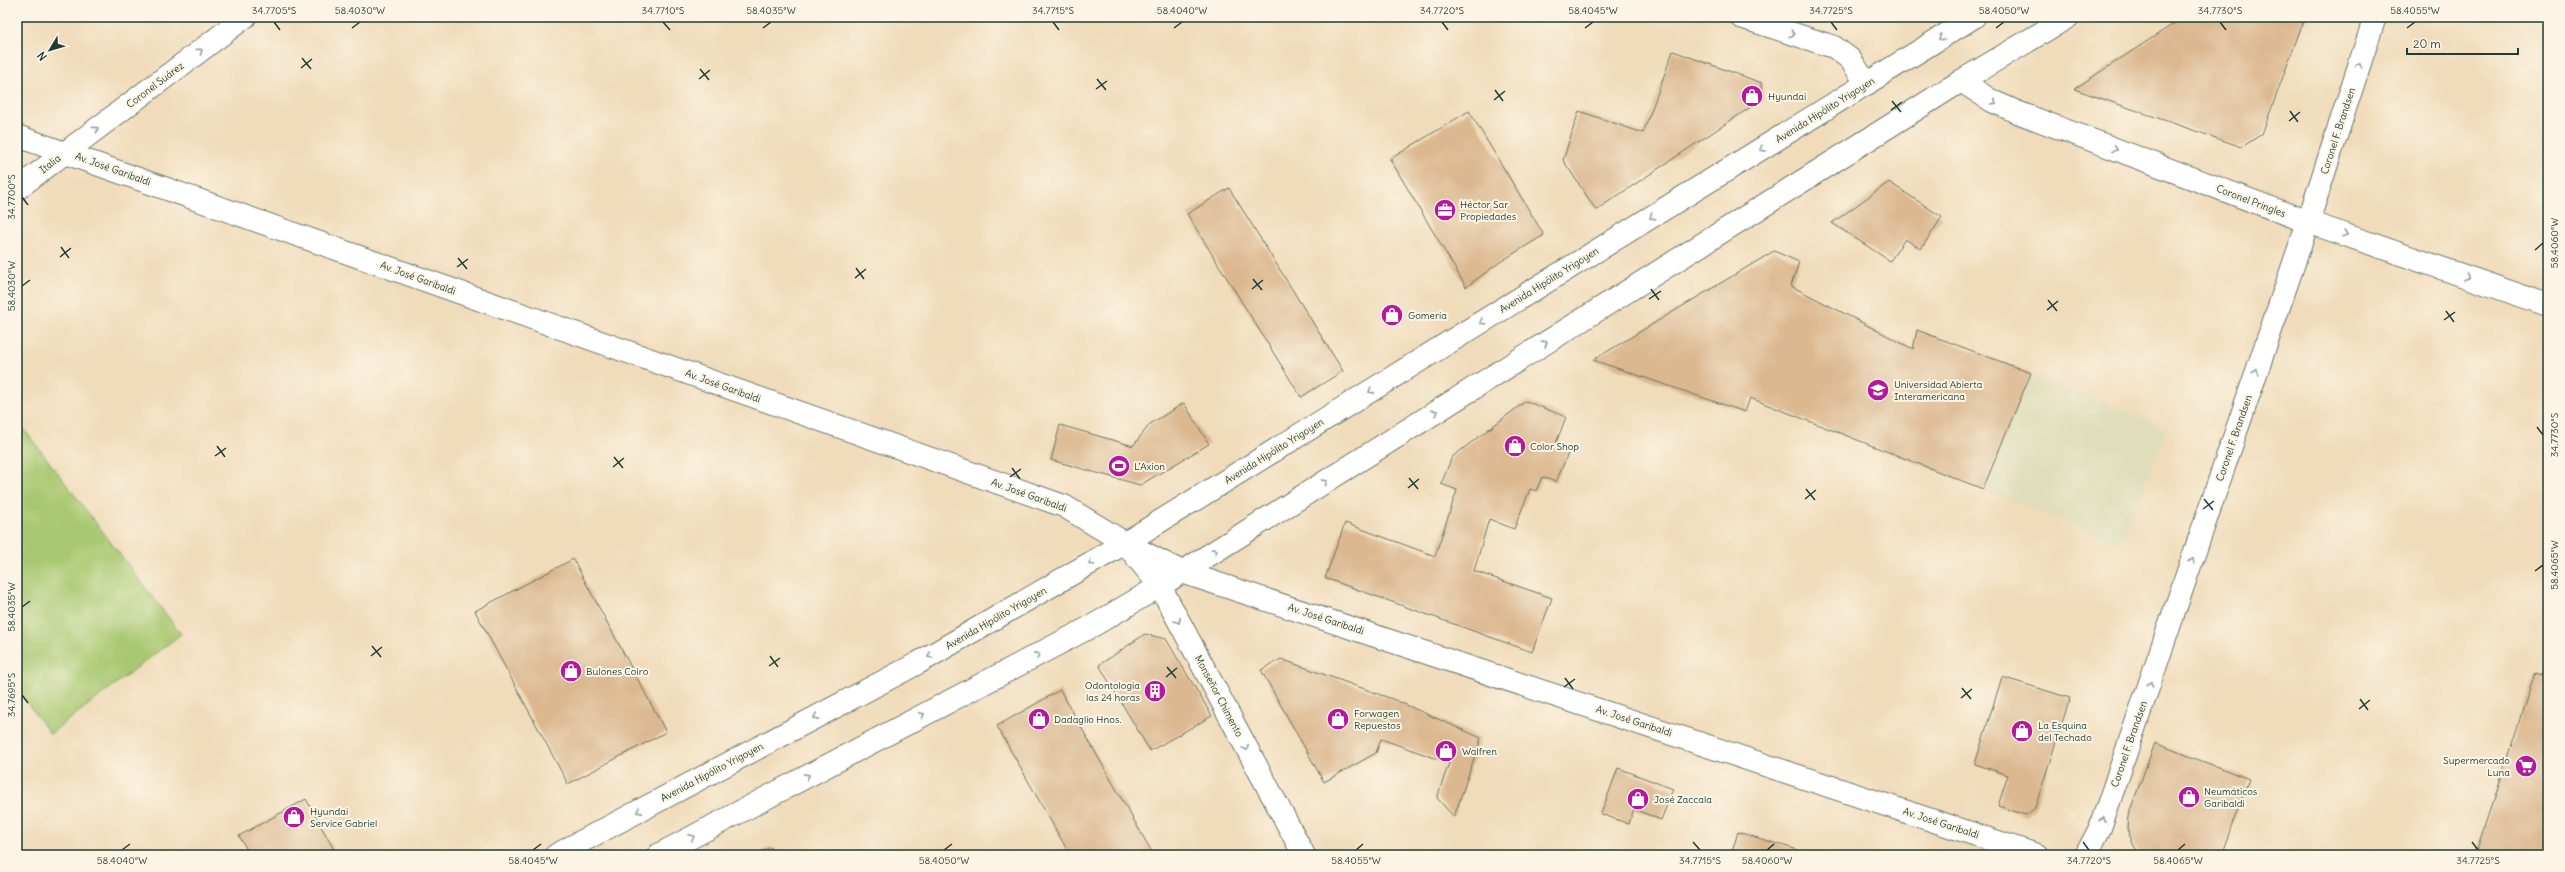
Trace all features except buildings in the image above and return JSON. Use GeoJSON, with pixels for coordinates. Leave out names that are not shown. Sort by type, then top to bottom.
{"type":"FeatureCollection","features":[{"type":"Feature","properties":{"kind":"main road","name":"Coronel Suárez"},"geometry":{"type":"LineString","coordinates":[[65,152],[245,17]]}},
{"type":"Feature","properties":{"kind":"main road"},"geometry":{"type":"LineString","coordinates":[[1741,17],[1834,47],[1850,59],[1867,84]]}},
{"type":"Feature","properties":{"kind":"main road","name":"Avenida Hipólito Yrigoyen"},"geometry":{"type":"LineString","coordinates":[[556,855],[918,663],[1125,543],[1974,17]]}},
{"type":"Feature","properties":{"kind":"main road"},"geometry":{"type":"LineString","coordinates":[[658,855],[1094,625],[1160,586],[1961,81],[2068,17]]}},
{"type":"Feature","properties":{"kind":"main road","name":"Coronel F. Brandsen"},"geometry":{"type":"LineString","coordinates":[[2086,855],[2100,828],[2308,222],[2375,17]]}},
{"type":"Feature","properties":{"kind":"main road","name":"Coronel Pringles"},"geometry":{"type":"LineString","coordinates":[[1961,81],[1992,101],[2017,112],[2308,222],[2548,305]]}},
{"type":"Feature","properties":{"kind":"main road","name":"Av. José Garibaldi"},"geometry":{"type":"LineString","coordinates":[[17,136],[1064,506],[1125,543],[1182,572],[2037,855]]}},
{"type":"Feature","properties":{"kind":"main road","name":"Italia"},"geometry":{"type":"LineString","coordinates":[[17,189],[65,152]]}},
{"type":"Feature","properties":{"kind":"main road","name":"Monseñor Chimento"},"geometry":{"type":"LineString","coordinates":[[1125,543],[1160,586],[1304,855]]}},
{"type":"Feature","properties":{"kind":"shaded area","name":"Universidad Abierta Interamericana"},"geometry":{"type":"Polygon","coordinates":[[[1774,251],[1799,262],[1791,286],[1913,349],[1917,330],[2168,427],[2120,544],[1750,398],[1745,412],[1594,360],[1774,251]]]}},
{"type":"Feature","properties":{"kind":"green space"},"geometry":{"type":"Polygon","coordinates":[[[17,420],[181,634],[50,734],[17,689],[17,420]]]}},
{"type":"Feature","properties":{"kind":"place","name":"Hyundai"},"geometry":{"type":"Point","coordinates":[1752,96]}},
{"type":"Feature","properties":{"kind":"place","name":"Héctor Sar Propiedades"},"geometry":{"type":"Point","coordinates":[1445,210]}},
{"type":"Feature","properties":{"kind":"place","name":"Gomería"},"geometry":{"type":"Point","coordinates":[1392,315]}},
{"type":"Feature","properties":{"kind":"place","name":"Universidad Abierta Interamericana"},"geometry":{"type":"Point","coordinates":[1878,390]}},
{"type":"Feature","properties":{"kind":"place","name":"Color Shop"},"geometry":{"type":"Point","coordinates":[1515,446]}},
{"type":"Feature","properties":{"kind":"place","name":"L'Axion"},"geometry":{"type":"Point","coordinates":[1119,466]}},
{"type":"Feature","properties":{"kind":"place","name":"Bulones Coiro"},"geometry":{"type":"Point","coordinates":[571,671]}},
{"type":"Feature","properties":{"kind":"place","name":"Odontología las 24 horas"},"geometry":{"type":"Point","coordinates":[1155,691]}},
{"type":"Feature","properties":{"kind":"place","name":"Dadaglio Hnos."},"geometry":{"type":"Point","coordinates":[1039,719]}},
{"type":"Feature","properties":{"kind":"place","name":"Forwagen Repuestos"},"geometry":{"type":"Point","coordinates":[1338,719]}},
{"type":"Feature","properties":{"kind":"place","name":"La Esquina del Techado"},"geometry":{"type":"Point","coordinates":[2022,731]}},
{"type":"Feature","properties":{"kind":"place","name":"Walfren"},"geometry":{"type":"Point","coordinates":[1446,751]}},
{"type":"Feature","properties":{"kind":"place","name":"Supermercado Luna"},"geometry":{"type":"Point","coordinates":[2526,766]}},
{"type":"Feature","properties":{"kind":"place","name":"Neumáticos Garibaldi"},"geometry":{"type":"Point","coordinates":[2189,797]}},
{"type":"Feature","properties":{"kind":"place","name":"José Zaccala"},"geometry":{"type":"Point","coordinates":[1638,799]}},
{"type":"Feature","properties":{"kind":"place","name":"Hyundai Service Gabriel"},"geometry":{"type":"Point","coordinates":[294,817]}}]}
